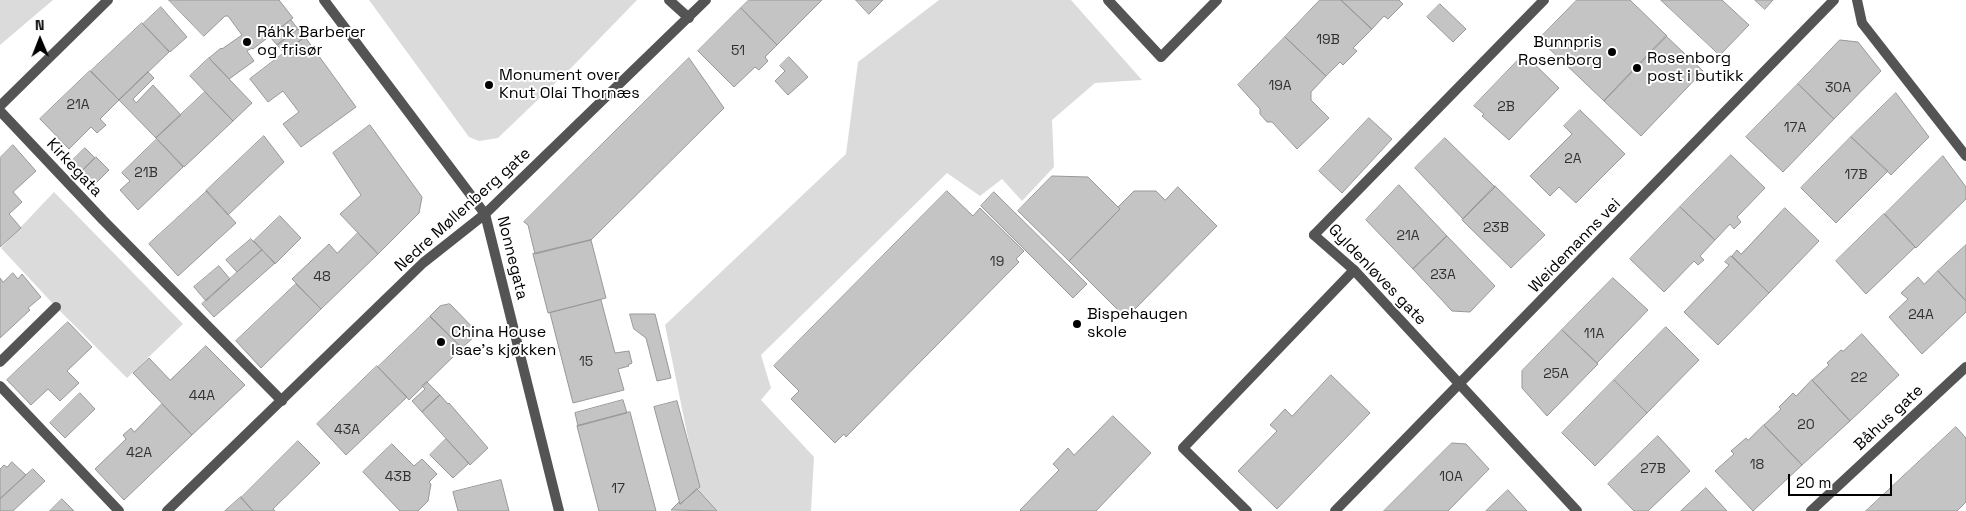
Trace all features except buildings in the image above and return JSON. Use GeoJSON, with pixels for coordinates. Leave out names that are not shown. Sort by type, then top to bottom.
{"type":"FeatureCollection","features":[{"type":"Feature","properties":{"kind":"street"},"geometry":{"type":"LineString","coordinates":[[0,106],[108,0]]}},
{"type":"Feature","properties":{"kind":"street","name":"Nonnegata"},"geometry":{"type":"LineString","coordinates":[[324,0],[485,214],[559,511]]}},
{"type":"Feature","properties":{"kind":"street"},"geometry":{"type":"LineString","coordinates":[[669,0],[689,18]]}},
{"type":"Feature","properties":{"kind":"street","name":"Nedre Møllenberg gate"},"geometry":{"type":"LineString","coordinates":[[166,511],[423,263],[485,214],[706,0]]}},
{"type":"Feature","properties":{"kind":"street"},"geometry":{"type":"LineString","coordinates":[[1108,0],[1161,57],[1217,0]]}},
{"type":"Feature","properties":{"kind":"street","name":"Gyldenløves gate"},"geometry":{"type":"LineString","coordinates":[[1544,0],[1314,234],[1354,270],[1577,511]]}},
{"type":"Feature","properties":{"kind":"street","name":"Weidemanns vei"},"geometry":{"type":"LineString","coordinates":[[1335,511],[1834,0]]}},
{"type":"Feature","properties":{"kind":"street"},"geometry":{"type":"LineString","coordinates":[[1857,0],[1862,23],[1966,156]]}},
{"type":"Feature","properties":{"kind":"street","name":"Kirkegata"},"geometry":{"type":"LineString","coordinates":[[0,111],[127,245],[282,401]]}},
{"type":"Feature","properties":{"kind":"street"},"geometry":{"type":"LineString","coordinates":[[1247,511],[1183,448],[1354,270]]}},
{"type":"Feature","properties":{"kind":"street"},"geometry":{"type":"LineString","coordinates":[[0,362],[56,307]]}},
{"type":"Feature","properties":{"kind":"street","name":"Båhus gate"},"geometry":{"type":"LineString","coordinates":[[1811,511],[1966,367]]}},
{"type":"Feature","properties":{"kind":"street"},"geometry":{"type":"LineString","coordinates":[[0,386],[119,511]]}},
{"type":"Feature","properties":{"kind":"shaded area"},"geometry":{"type":"Polygon","coordinates":[[[0,0],[53,0],[0,45],[0,0]]]}},
{"type":"Feature","properties":{"kind":"shaded area"},"geometry":{"type":"Polygon","coordinates":[[[369,0],[637,0],[572,67],[498,138],[479,141],[469,137],[369,0]]]}},
{"type":"Feature","properties":{"kind":"shaded area"},"geometry":{"type":"Polygon","coordinates":[[[939,0],[1071,0],[1142,80],[1095,83],[1052,120],[1054,167],[1022,201],[1002,179],[980,196],[947,173],[761,355],[771,388],[761,400],[814,457],[811,511],[703,511],[705,509],[700,497],[665,325],[846,154],[858,62],[939,0]]]}},
{"type":"Feature","properties":{"kind":"shaded area"},"geometry":{"type":"Polygon","coordinates":[[[54,192],[183,324],[127,378],[56,307],[1,248],[54,192]]]}},
{"type":"Feature","properties":{"kind":"place","name":"Ráhk Barberer og frisør"},"geometry":{"type":"Point","coordinates":[247,42]}},
{"type":"Feature","properties":{"kind":"place","name":"Bunnpris Rosenborg"},"geometry":{"type":"Point","coordinates":[1612,52]}},
{"type":"Feature","properties":{"kind":"place","name":"Rosenborg post i butikk"},"geometry":{"type":"Point","coordinates":[1637,68]}},
{"type":"Feature","properties":{"kind":"place","name":"Monument over Knut Olai Thornæs"},"geometry":{"type":"Point","coordinates":[489,85]}},
{"type":"Feature","properties":{"kind":"place","name":"Bispehaugen skole"},"geometry":{"type":"Point","coordinates":[1077,324]}},
{"type":"Feature","properties":{"kind":"place","name":"China House Isae's kjøkken"},"geometry":{"type":"Point","coordinates":[441,342]}}]}
